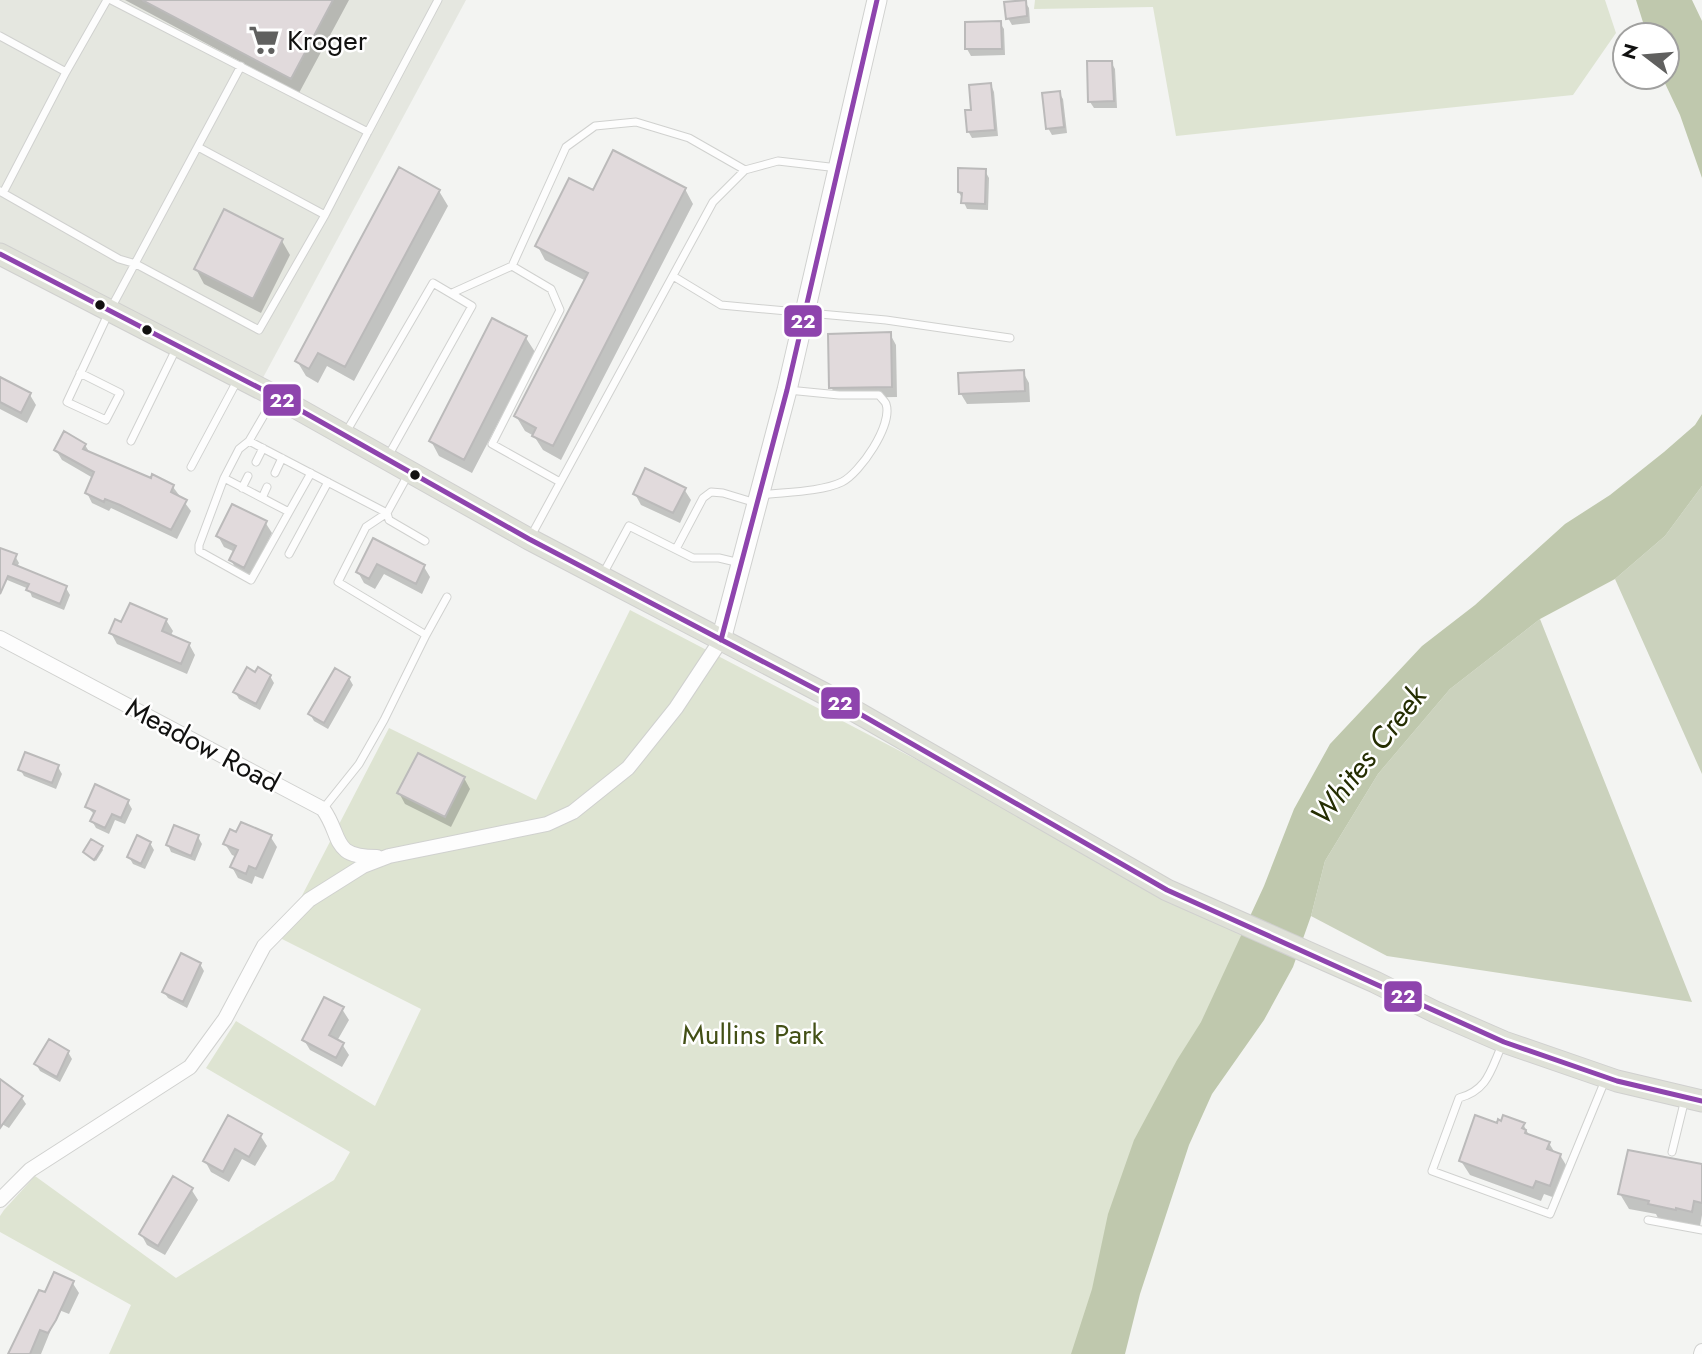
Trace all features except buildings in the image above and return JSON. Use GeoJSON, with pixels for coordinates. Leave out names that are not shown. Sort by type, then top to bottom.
{"type":"FeatureCollection","features":[{"type":"Feature","properties":{"kind":"main road"},"geometry":{"type":"LineString","coordinates":[[0,254],[275,396],[529,540],[825,694],[1167,890],[1504,1042],[1607,1077],[1694,1099]]}},
{"type":"Feature","properties":{"kind":"street"},"geometry":{"type":"LineString","coordinates":[[0,1200],[30,1170],[190,1067],[225,1019],[264,946],[309,900],[363,866],[389,856],[548,824],[573,812],[628,768],[676,708],[721,640],[787,390],[877,0]]}},
{"type":"Feature","properties":{"kind":"street","name":"Meadow Road"},"geometry":{"type":"LineString","coordinates":[[0,638],[323,808]]}},
{"type":"Feature","properties":{"kind":"street"},"geometry":{"type":"LineString","coordinates":[[323,808],[331,820],[338,843],[345,850],[359,856],[389,856]]}},
{"type":"Feature","properties":{"kind":"lane"},"geometry":{"type":"LineString","coordinates":[[368,132],[109,0],[66,72],[1,192],[119,259],[136,264],[259,330],[325,215],[438,0]]}},
{"type":"Feature","properties":{"kind":"lane"},"geometry":{"type":"LineString","coordinates":[[0,36],[66,72]]}},
{"type":"Feature","properties":{"kind":"lane"},"geometry":{"type":"LineString","coordinates":[[80,373],[120,393],[106,420],[67,401],[80,373],[110,310],[241,66]]}},
{"type":"Feature","properties":{"kind":"lane"},"geometry":{"type":"LineString","coordinates":[[452,293],[512,266],[566,147],[595,126],[636,122],[689,138],[745,170]]}},
{"type":"Feature","properties":{"kind":"lane"},"geometry":{"type":"LineString","coordinates":[[198,147],[325,215]]}},
{"type":"Feature","properties":{"kind":"lane"},"geometry":{"type":"LineString","coordinates":[[529,540],[713,202],[745,170],[778,161],[839,168]]}},
{"type":"Feature","properties":{"kind":"lane"},"geometry":{"type":"LineString","coordinates":[[512,266],[551,289],[560,310],[492,444],[560,482]]}},
{"type":"Feature","properties":{"kind":"lane"},"geometry":{"type":"LineString","coordinates":[[673,275],[721,305],[886,320],[1010,338]]}},
{"type":"Feature","properties":{"kind":"lane"},"geometry":{"type":"LineString","coordinates":[[345,435],[433,283],[452,293],[472,306],[386,459]]}},
{"type":"Feature","properties":{"kind":"lane"},"geometry":{"type":"LineString","coordinates":[[131,441],[178,345]]}},
{"type":"Feature","properties":{"kind":"lane"},"geometry":{"type":"LineString","coordinates":[[191,467],[239,377]]}},
{"type":"Feature","properties":{"kind":"lane"},"geometry":{"type":"LineString","coordinates":[[676,549],[703,498],[711,492],[760,500],[843,481],[856,469],[879,438],[887,416],[886,402],[879,396],[787,390]]}},
{"type":"Feature","properties":{"kind":"lane"},"geometry":{"type":"LineString","coordinates":[[275,396],[250,441],[239,449],[224,478],[199,551],[251,580],[311,473]]}},
{"type":"Feature","properties":{"kind":"lane"},"geometry":{"type":"LineString","coordinates":[[250,441],[387,513]]}},
{"type":"Feature","properties":{"kind":"lane"},"geometry":{"type":"LineString","coordinates":[[256,462],[263,448]]}},
{"type":"Feature","properties":{"kind":"lane"},"geometry":{"type":"LineString","coordinates":[[275,472],[282,458]]}},
{"type":"Feature","properties":{"kind":"lane"},"geometry":{"type":"LineString","coordinates":[[410,472],[387,513],[366,527],[338,582],[426,635]]}},
{"type":"Feature","properties":{"kind":"lane"},"geometry":{"type":"LineString","coordinates":[[242,488],[248,476]]}},
{"type":"Feature","properties":{"kind":"lane"},"geometry":{"type":"LineString","coordinates":[[224,478],[289,512]]}},
{"type":"Feature","properties":{"kind":"lane"},"geometry":{"type":"LineString","coordinates":[[289,554],[328,482]]}},
{"type":"Feature","properties":{"kind":"lane"},"geometry":{"type":"LineString","coordinates":[[262,498],[267,487]]}},
{"type":"Feature","properties":{"kind":"lane"},"geometry":{"type":"LineString","coordinates":[[387,513],[388,520],[425,541]]}},
{"type":"Feature","properties":{"kind":"lane"},"geometry":{"type":"LineString","coordinates":[[601,577],[629,526],[693,558],[719,558],[742,564]]}},
{"type":"Feature","properties":{"kind":"lane"},"geometry":{"type":"LineString","coordinates":[[323,808],[359,764],[447,597]]}},
{"type":"Feature","properties":{"kind":"lane"},"geometry":{"type":"LineString","coordinates":[[1504,1042],[1483,1085],[1474,1093],[1459,1098],[1432,1171],[1550,1214],[1607,1077]]}},
{"type":"Feature","properties":{"kind":"lane"},"geometry":{"type":"LineString","coordinates":[[1672,1153],[1694,1099]]}},
{"type":"Feature","properties":{"kind":"lane"},"geometry":{"type":"LineString","coordinates":[[1648,1220],[1702,1230]]}},
{"type":"Feature","properties":{"kind":"shaded area"},"geometry":{"type":"Polygon","coordinates":[[[0,0],[466,0],[258,387],[0,254],[0,0]]]}},
{"type":"Feature","properties":{"kind":"shaded area"},"geometry":{"type":"Polygon","coordinates":[[[1702,486],[1702,774],[1615,579],[1665,536],[1702,486]]]}},
{"type":"Feature","properties":{"kind":"shaded area"},"geometry":{"type":"Polygon","coordinates":[[[1540,619],[1692,1002],[1387,956],[1311,916],[1325,861],[1378,774],[1450,689],[1540,619]]]}},
{"type":"Feature","properties":{"kind":"green space"},"geometry":{"type":"Polygon","coordinates":[[[1035,0],[1605,0],[1612,21],[1611,40],[1573,95],[1176,136],[1153,7],[1034,9],[1035,0]]]}},
{"type":"Feature","properties":{"kind":"green space","name":"Mullins Park"},"geometry":{"type":"Polygon","coordinates":[[[630,610],[1254,936],[1085,1354],[109,1354],[131,1305],[0,1232],[0,1216],[4,1210],[35,1176],[176,1278],[334,1180],[350,1152],[206,1068],[236,1021],[375,1106],[421,1009],[280,938],[389,728],[536,800],[630,610]]]}},
{"type":"Feature","properties":{"kind":"water"},"geometry":{"type":"Polygon","coordinates":[[[1636,0],[1692,0],[1702,21],[1702,178],[1669,91],[1681,91],[1681,21],[1643,21],[1636,0]]]}},
{"type":"Feature","properties":{"kind":"water","name":"Whites Creek"},"geometry":{"type":"Polygon","coordinates":[[[1702,414],[1702,486],[1665,536],[1615,579],[1540,619],[1450,689],[1378,774],[1325,861],[1311,916],[1293,967],[1264,1020],[1212,1094],[1189,1145],[1140,1294],[1125,1354],[1071,1354],[1092,1289],[1108,1214],[1134,1140],[1177,1060],[1201,1022],[1264,886],[1294,809],[1330,744],[1422,646],[1475,605],[1565,524],[1610,495],[1664,452],[1695,425],[1702,414]]]}},
{"type":"Feature","properties":{"kind":"transit line","name":"22"},"geometry":{"type":"LineString","coordinates":[[721,640],[787,390],[877,0]]}},
{"type":"Feature","properties":{"kind":"transit line","name":"22"},"geometry":{"type":"LineString","coordinates":[[0,254],[275,396],[529,539],[825,694],[1167,890],[1504,1042],[1617,1081],[1702,1101]]}},
{"type":"Feature","properties":{"kind":"place","name":"Kroger"},"geometry":{"type":"Point","coordinates":[264,40]}}]}
